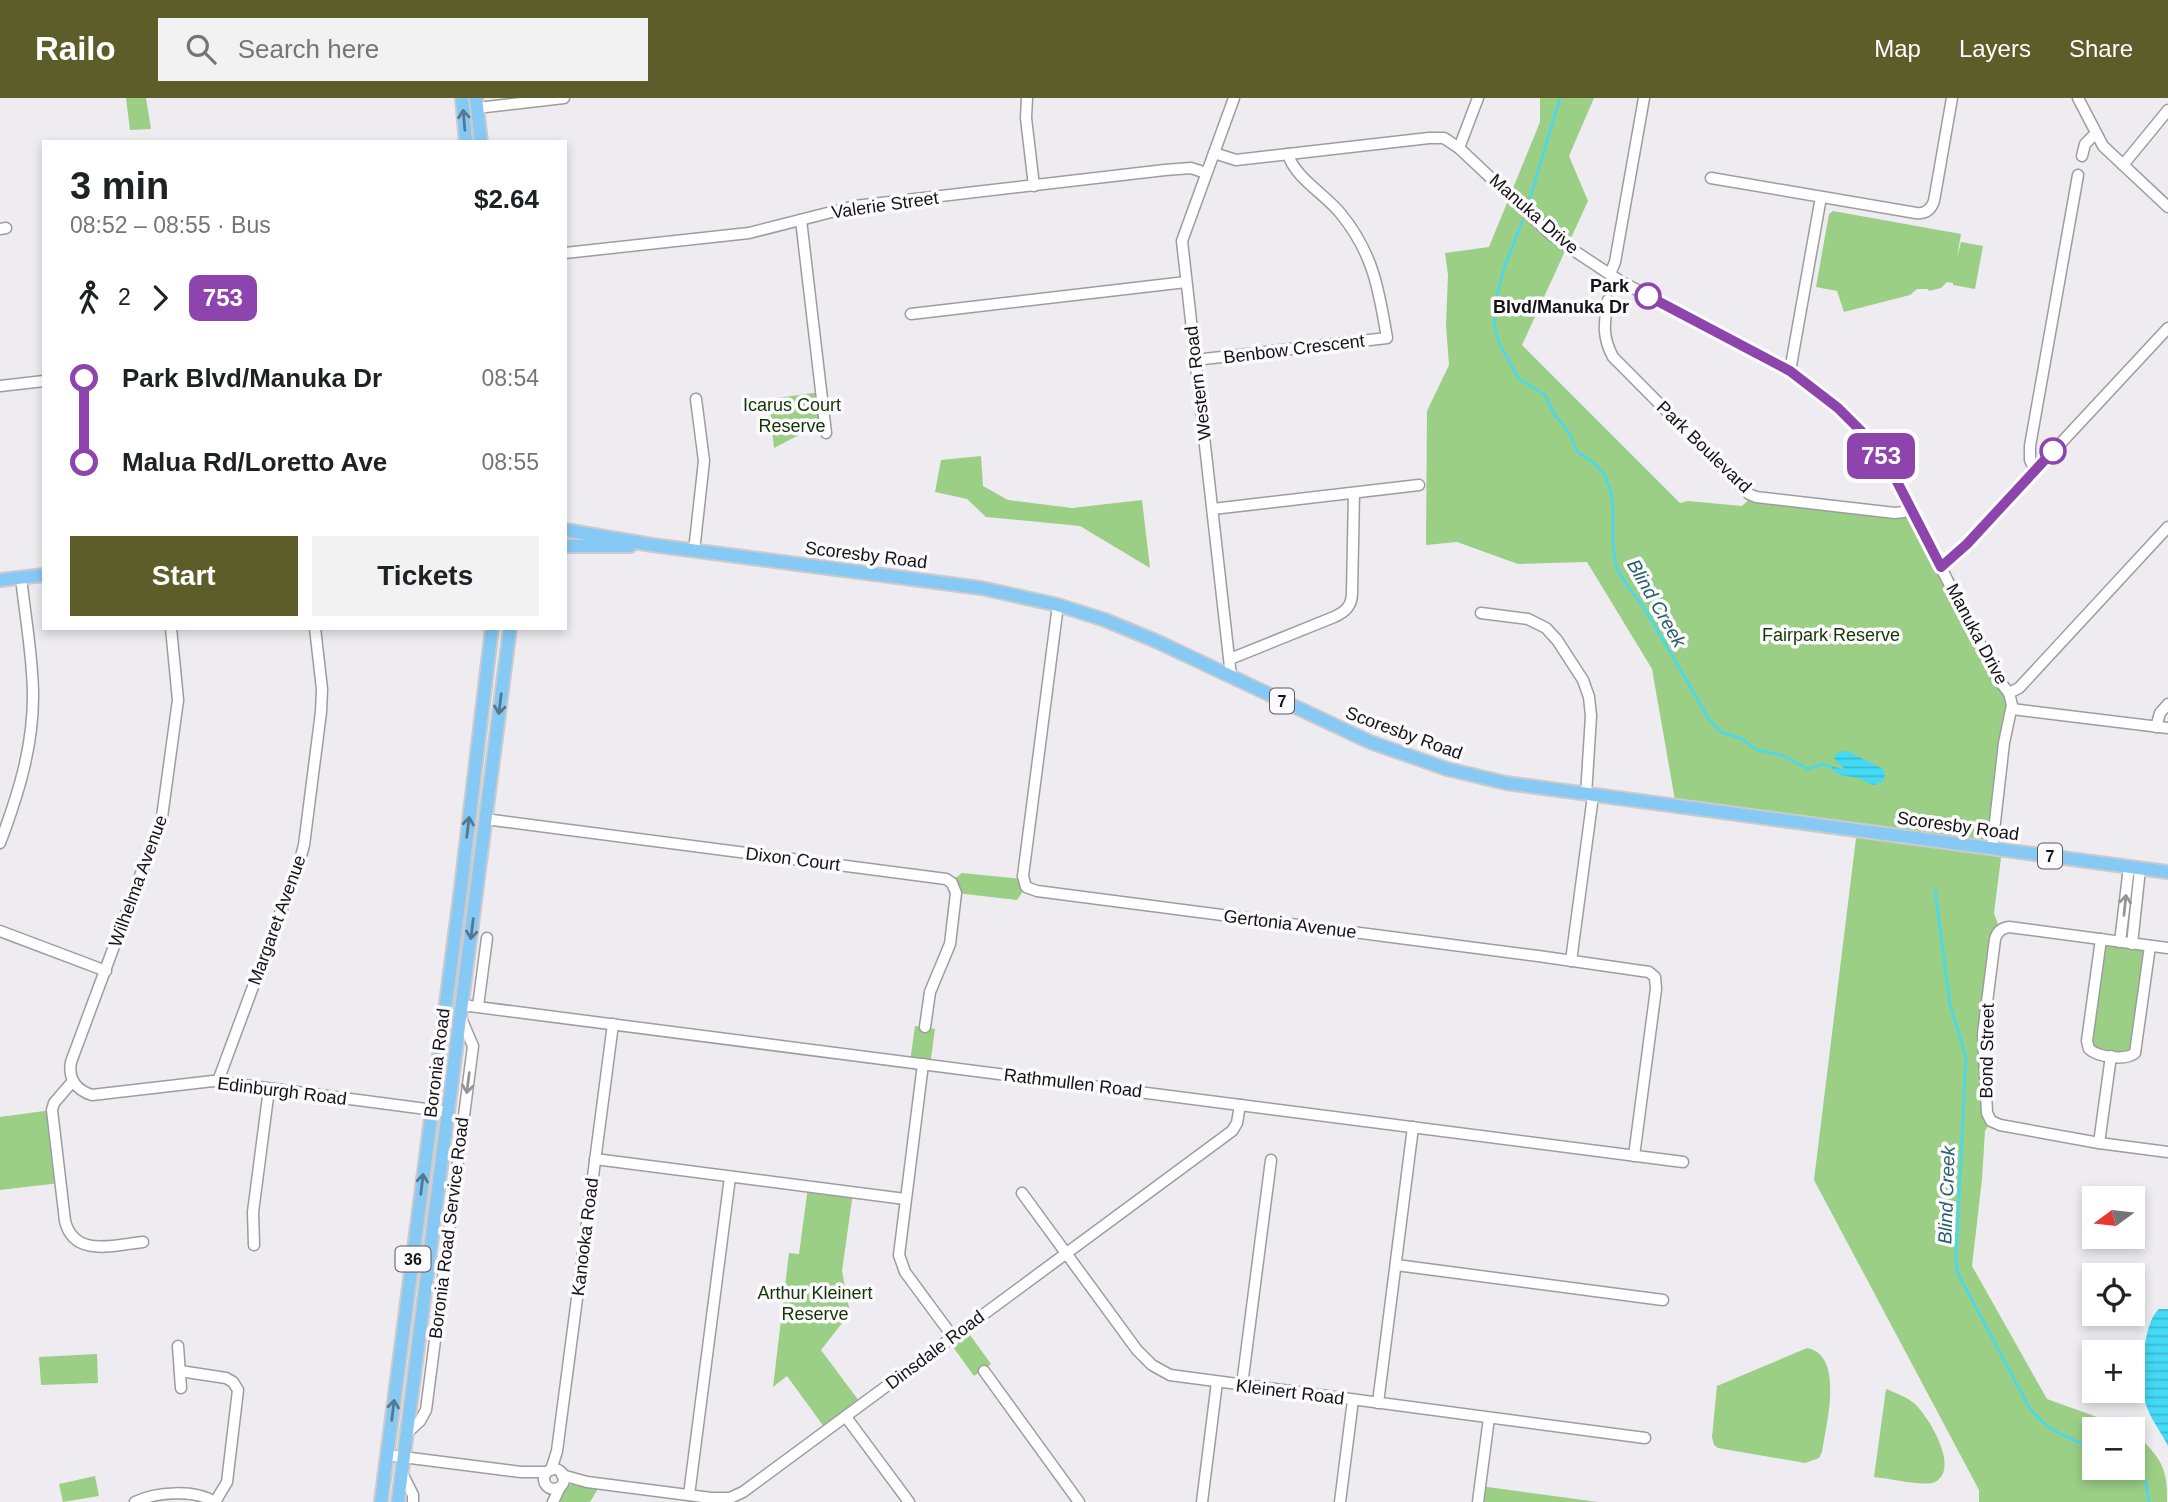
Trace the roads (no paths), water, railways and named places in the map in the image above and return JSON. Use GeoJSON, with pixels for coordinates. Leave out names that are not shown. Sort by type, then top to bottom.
{"type":"FeatureCollection","features":[{"type":"Feature","properties":{"kind":"main road"},"geometry":{"type":"LineString","coordinates":[[462,98],[466,140]]}},
{"type":"Feature","properties":{"kind":"main road"},"geometry":{"type":"LineString","coordinates":[[477,103],[481,140]]}},
{"type":"Feature","properties":{"kind":"main road","name":"Scoresby Road"},"geometry":{"type":"LineString","coordinates":[[567,530],[694,551],[981,587],[1058,605],[1131,630],[1400,754],[1498,781],[1589,796],[2168,872]]}},
{"type":"Feature","properties":{"kind":"main road","name":"Scoresby Road"},"geometry":{"type":"LineString","coordinates":[[567,546],[652,545]]}},
{"type":"Feature","properties":{"kind":"main road"},"geometry":{"type":"LineString","coordinates":[[0,580],[42,575]]}},
{"type":"Feature","properties":{"kind":"main road","name":"Boronia Road"},"geometry":{"type":"LineString","coordinates":[[381,1502],[492,630]]}},
{"type":"Feature","properties":{"kind":"main road","name":"Boronia Road"},"geometry":{"type":"LineString","coordinates":[[398,1502],[510,630]]}},
{"type":"Feature","properties":{"kind":"main road"},"geometry":{"type":"LineString","coordinates":[[445,1003],[461,1012]]}},
{"type":"Feature","properties":{"kind":"street"},"geometry":{"type":"LineString","coordinates":[[477,103],[564,98]]}},
{"type":"Feature","properties":{"kind":"street"},"geometry":{"type":"LineString","coordinates":[[1027,98],[1026,118],[1034,186]]}},
{"type":"Feature","properties":{"kind":"street","name":"Western Road"},"geometry":{"type":"LineString","coordinates":[[1231,676],[1183,236],[1234,98]]}},
{"type":"Feature","properties":{"kind":"street"},"geometry":{"type":"LineString","coordinates":[[1459,148],[1478,98]]}},
{"type":"Feature","properties":{"kind":"street"},"geometry":{"type":"LineString","coordinates":[[1610,274],[1615,262],[1644,98]]}},
{"type":"Feature","properties":{"kind":"street"},"geometry":{"type":"LineString","coordinates":[[1712,178],[1916,214],[1927,212],[1934,201],[1952,98]]}},
{"type":"Feature","properties":{"kind":"street"},"geometry":{"type":"LineString","coordinates":[[2078,98],[2103,146],[2168,207]]}},
{"type":"Feature","properties":{"kind":"street"},"geometry":{"type":"LineString","coordinates":[[2123,165],[2168,110]]}},
{"type":"Feature","properties":{"kind":"street"},"geometry":{"type":"LineString","coordinates":[[2082,156],[2085,144],[2095,134]]}},
{"type":"Feature","properties":{"kind":"street","name":"Manuka Drive"},"geometry":{"type":"LineString","coordinates":[[1214,152],[1236,160],[1436,137],[1448,139],[1564,244],[1610,274],[1790,371],[1830,401],[1863,433],[1890,468],[1998,679],[2009,693],[2012,709],[2007,721],[1992,848]]}},
{"type":"Feature","properties":{"kind":"street","name":"Benbow Crescent"},"geometry":{"type":"LineString","coordinates":[[1195,360],[1387,338],[1377,284],[1363,246],[1342,214],[1293,167],[1288,154]]}},
{"type":"Feature","properties":{"kind":"street","name":"Valerie Street"},"geometry":{"type":"LineString","coordinates":[[567,253],[749,233],[855,206],[1165,170],[1192,168],[1206,173]]}},
{"type":"Feature","properties":{"kind":"street"},"geometry":{"type":"LineString","coordinates":[[2035,470],[2030,460],[2030,446],[2078,175]]}},
{"type":"Feature","properties":{"kind":"street"},"geometry":{"type":"LineString","coordinates":[[1790,371],[1821,197]]}},
{"type":"Feature","properties":{"kind":"street"},"geometry":{"type":"LineString","coordinates":[[801,219],[825,433]]}},
{"type":"Feature","properties":{"kind":"street"},"geometry":{"type":"LineString","coordinates":[[911,314],[1186,282]]}},
{"type":"Feature","properties":{"kind":"street","name":"Park Boulevard"},"geometry":{"type":"LineString","coordinates":[[1608,300],[1603,330],[1605,342],[1613,358],[1749,494],[1895,513],[1911,508]]}},
{"type":"Feature","properties":{"kind":"street"},"geometry":{"type":"LineString","coordinates":[[1941,567],[1967,544],[2168,328]]}},
{"type":"Feature","properties":{"kind":"street"},"geometry":{"type":"LineString","coordinates":[[0,386],[42,381]]}},
{"type":"Feature","properties":{"kind":"street"},"geometry":{"type":"LineString","coordinates":[[694,551],[704,461],[696,399]]}},
{"type":"Feature","properties":{"kind":"street"},"geometry":{"type":"LineString","coordinates":[[1213,509],[1419,485]]}},
{"type":"Feature","properties":{"kind":"street"},"geometry":{"type":"LineString","coordinates":[[1230,659],[1334,617],[1351,604],[1354,493]]}},
{"type":"Feature","properties":{"kind":"street"},"geometry":{"type":"LineString","coordinates":[[2009,693],[2019,688],[2168,527]]}},
{"type":"Feature","properties":{"kind":"street"},"geometry":{"type":"LineString","coordinates":[[0,844],[22,780],[32,711],[33,685],[21,577]]}},
{"type":"Feature","properties":{"kind":"street","name":"Gertonia Avenue"},"geometry":{"type":"LineString","coordinates":[[1058,605],[1024,884],[1037,891],[1646,971],[1654,977],[1656,989],[1634,1156]]}},
{"type":"Feature","properties":{"kind":"street"},"geometry":{"type":"LineString","coordinates":[[1481,614],[1528,619],[1540,624],[1558,640],[1586,689],[1590,707],[1589,796],[1571,961]]}},
{"type":"Feature","properties":{"kind":"street","name":"Wilhelma Avenue"},"geometry":{"type":"LineString","coordinates":[[74,1083],[70,1071],[71,1062],[159,828],[165,805],[177,700],[171,630]]}},
{"type":"Feature","properties":{"kind":"street","name":"Margaret Avenue"},"geometry":{"type":"LineString","coordinates":[[218,1081],[304,845],[321,712],[322,690],[315,630]]}},
{"type":"Feature","properties":{"kind":"street"},"geometry":{"type":"LineString","coordinates":[[2157,727],[2160,713],[2168,704]]}},
{"type":"Feature","properties":{"kind":"street"},"geometry":{"type":"LineString","coordinates":[[2012,709],[2168,728]]}},
{"type":"Feature","properties":{"kind":"street","name":"Dixon Court"},"geometry":{"type":"LineString","coordinates":[[485,819],[946,879],[955,887],[956,895],[950,948],[930,992],[925,1027]]}},
{"type":"Feature","properties":{"kind":"street"},"geometry":{"type":"LineString","coordinates":[[2120,942],[2135,868]]}},
{"type":"Feature","properties":{"kind":"street"},"geometry":{"type":"LineString","coordinates":[[2132,944],[2135,868]]}},
{"type":"Feature","properties":{"kind":"street","name":"Bond Street"},"geometry":{"type":"LineString","coordinates":[[2168,948],[2009,927],[2000,930],[1995,939],[1983,1034],[1987,1113],[1991,1121],[2000,1125],[2099,1143],[2168,1152]]}},
{"type":"Feature","properties":{"kind":"street"},"geometry":{"type":"LineString","coordinates":[[0,931],[106,971]]}},
{"type":"Feature","properties":{"kind":"street","name":"Boronia Road"},"geometry":{"type":"LineString","coordinates":[[478,1006],[487,938]]}},
{"type":"Feature","properties":{"kind":"street"},"geometry":{"type":"LineString","coordinates":[[2101,939],[2087,1044],[2092,1053],[2110,1056],[2130,1057],[2137,1050],[2150,946]]}},
{"type":"Feature","properties":{"kind":"street","name":"Rathmullen Road"},"geometry":{"type":"LineString","coordinates":[[461,1012],[478,1006],[1683,1162]]}},
{"type":"Feature","properties":{"kind":"street","name":"Boronia Road Service Road"},"geometry":{"type":"LineString","coordinates":[[407,1433],[420,1421],[426,1410],[473,1046],[461,1012]]}},
{"type":"Feature","properties":{"kind":"street","name":"Kanooka Road"},"geometry":{"type":"LineString","coordinates":[[551,1502],[612,1024]]}},
{"type":"Feature","properties":{"kind":"street"},"geometry":{"type":"LineString","coordinates":[[2099,1143],[2110,1056]]}},
{"type":"Feature","properties":{"kind":"street"},"geometry":{"type":"LineString","coordinates":[[923,1064],[899,1248],[902,1267],[953,1337]]}},
{"type":"Feature","properties":{"kind":"street","name":"Edinburgh Road"},"geometry":{"type":"LineString","coordinates":[[74,1083],[85,1093],[96,1095],[218,1081],[449,1112]]}},
{"type":"Feature","properties":{"kind":"street"},"geometry":{"type":"LineString","coordinates":[[74,1083],[54,1103],[52,1110],[68,1232],[77,1242],[91,1246],[143,1242]]}},
{"type":"Feature","properties":{"kind":"street"},"geometry":{"type":"LineString","coordinates":[[254,1245],[253,1212],[269,1089]]}},
{"type":"Feature","properties":{"kind":"street","name":"Dinsdale Road"},"geometry":{"type":"LineString","coordinates":[[387,1455],[521,1472],[554,1479],[718,1499],[738,1499],[1232,1131],[1237,1123],[1240,1105]]}},
{"type":"Feature","properties":{"kind":"street"},"geometry":{"type":"LineString","coordinates":[[1378,1403],[1413,1127]]}},
{"type":"Feature","properties":{"kind":"street"},"geometry":{"type":"LineString","coordinates":[[595,1159],[905,1199]]}},
{"type":"Feature","properties":{"kind":"street"},"geometry":{"type":"LineString","coordinates":[[1242,1385],[1271,1160]]}},
{"type":"Feature","properties":{"kind":"street"},"geometry":{"type":"LineString","coordinates":[[689,1495],[730,1177]]}},
{"type":"Feature","properties":{"kind":"street","name":"Kleinert Road"},"geometry":{"type":"LineString","coordinates":[[1022,1193],[1137,1350],[1152,1365],[1170,1375],[1645,1438]]}},
{"type":"Feature","properties":{"kind":"street"},"geometry":{"type":"LineString","coordinates":[[1396,1265],[1663,1300]]}},
{"type":"Feature","properties":{"kind":"street"},"geometry":{"type":"LineString","coordinates":[[178,1346],[181,1388]]}},
{"type":"Feature","properties":{"kind":"street"},"geometry":{"type":"LineString","coordinates":[[135,1502],[153,1494],[164,1493],[205,1497],[215,1502],[227,1482],[237,1390],[233,1382],[226,1378],[180,1371]]}},
{"type":"Feature","properties":{"kind":"street"},"geometry":{"type":"LineString","coordinates":[[984,1371],[1079,1502]]}},
{"type":"Feature","properties":{"kind":"street"},"geometry":{"type":"LineString","coordinates":[[1202,1502],[1217,1382]]}},
{"type":"Feature","properties":{"kind":"street"},"geometry":{"type":"LineString","coordinates":[[1340,1502],[1353,1400]]}},
{"type":"Feature","properties":{"kind":"street"},"geometry":{"type":"LineString","coordinates":[[846,1417],[909,1502]]}},
{"type":"Feature","properties":{"kind":"street"},"geometry":{"type":"LineString","coordinates":[[1478,1502],[1489,1418]]}},
{"type":"Feature","properties":{"kind":"street"},"geometry":{"type":"LineString","coordinates":[[402,1473],[413,1502]]}},
{"type":"Feature","properties":{"kind":"water"},"geometry":{"type":"Polygon","coordinates":[[[1847,751],[1883,769],[1885,775],[1882,782],[1873,785],[1858,778],[1840,775],[1830,768],[1831,766],[1846,770],[1834,756],[1847,751]]]}},
{"type":"Feature","properties":{"kind":"water"},"geometry":{"type":"Polygon","coordinates":[[[2159,1309],[2168,1309],[2168,1446],[2145,1401],[2145,1347],[2154,1316],[2159,1309]]]}},
{"type":"Feature","properties":{"kind":"waterway","name":"Blind Creek"},"geometry":{"type":"LineString","coordinates":[[1530,198],[1560,98]]}},
{"type":"Feature","properties":{"kind":"waterway","name":"Blind Creek"},"geometry":{"type":"LineString","coordinates":[[1522,222],[1504,268],[1496,299],[1494,324],[1499,343],[1519,379],[1545,395],[1577,451],[1604,474],[1611,492],[1616,567],[1643,606],[1709,719],[1721,732],[1742,739],[1757,750],[1782,755],[1808,769],[1823,764],[1831,767]]}},
{"type":"Feature","properties":{"kind":"waterway","name":"Blind Creek"},"geometry":{"type":"LineString","coordinates":[[1935,890],[1950,1005],[1966,1057],[1957,1272],[2029,1407],[2051,1428],[2082,1443]]}},
{"type":"Feature","properties":{"kind":"waterway","name":"Blind Creek"},"geometry":{"type":"LineString","coordinates":[[2144,1480],[2149,1502]]}},
{"type":"Feature","properties":{"kind":"place","name":"Park Blvd/Manuka Dr"},"geometry":{"type":"Point","coordinates":[1648,296]}},
{"type":"Feature","properties":{"kind":"park label","name":"Icarus Court Reserve"},"geometry":{"type":"Point","coordinates":[792,415]}},
{"type":"Feature","properties":{"kind":"park label","name":"Fairpark Reserve"},"geometry":{"type":"Point","coordinates":[1831,635]}},
{"type":"Feature","properties":{"kind":"park label","name":"Arthur Kleinert Reserve"},"geometry":{"type":"Point","coordinates":[815,1303]}}]}
